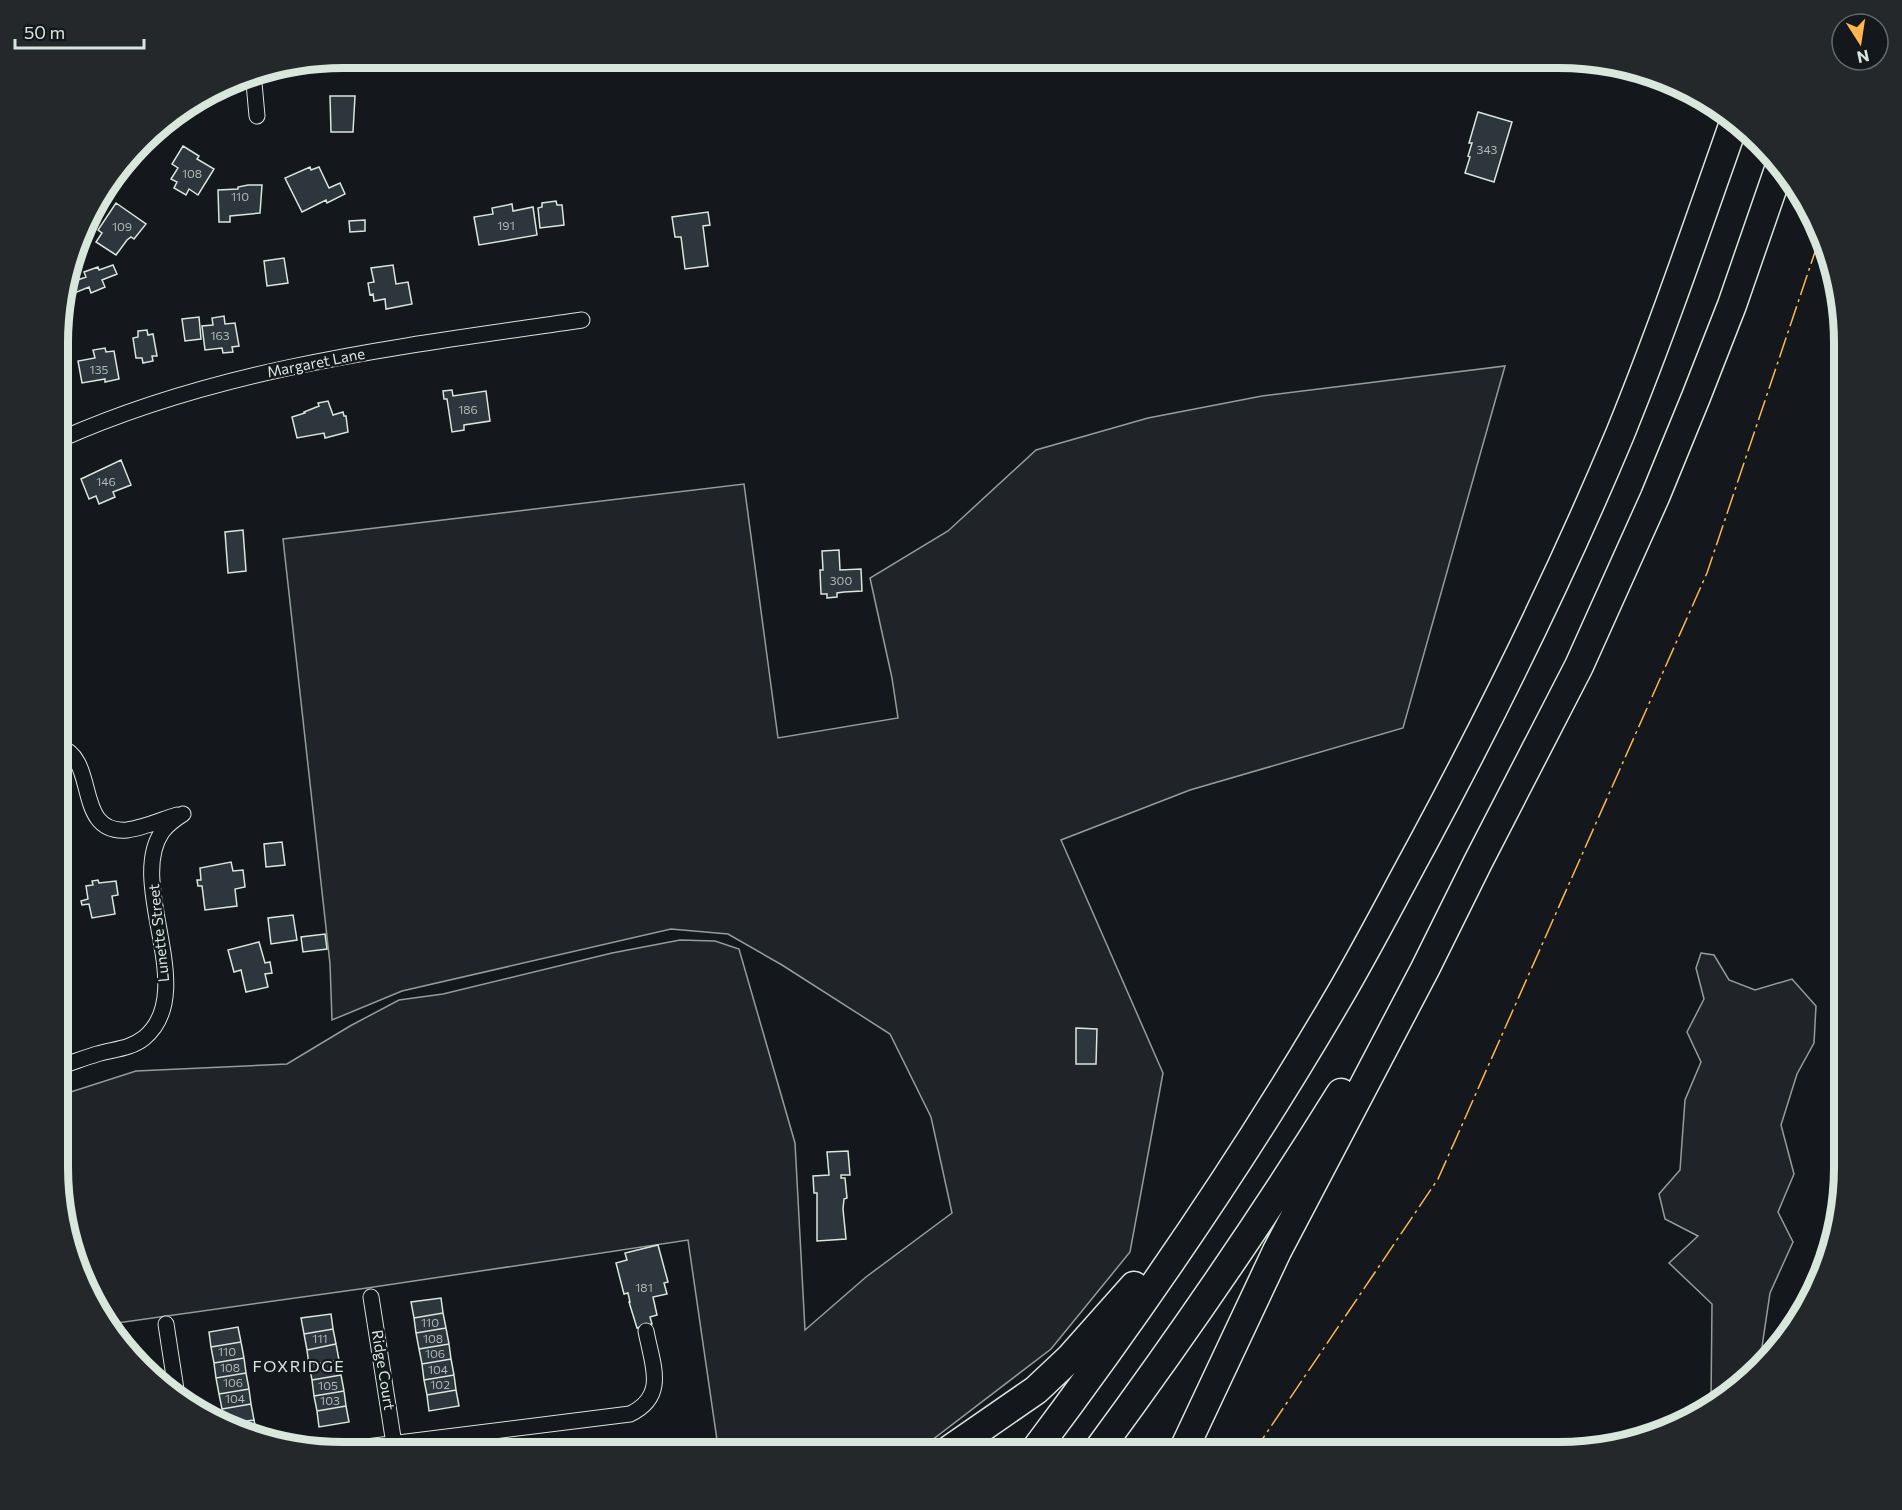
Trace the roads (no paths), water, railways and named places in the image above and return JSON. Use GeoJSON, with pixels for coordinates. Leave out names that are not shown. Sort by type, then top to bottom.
{"type":"FeatureCollection","features":[{"type":"Feature","properties":{"kind":"highway"},"geometry":{"type":"LineString","coordinates":[[1041,1442],[1101,1362],[1193,1229],[1262,1122],[1335,1004],[1454,785],[1516,665],[1619,436],[1682,274],[1731,128]]}},
{"type":"Feature","properties":{"kind":"highway"},"geometry":{"type":"LineString","coordinates":[[1187,1442],[1277,1251],[1420,980],[1579,666],[1655,497],[1732,305],[1777,174]]}},
{"type":"Feature","properties":{"kind":"highway"},"geometry":{"type":"LineString","coordinates":[[1104,1442],[1270,1207],[1420,965],[1478,862]]}},
{"type":"Feature","properties":{"kind":"highway"},"geometry":{"type":"LineString","coordinates":[[961,1442],[1036,1390],[1070,1358],[1118,1305],[1155,1261],[1243,1140],[1335,1004]]}},
{"type":"Feature","properties":{"kind":"street"},"geometry":{"type":"LineString","coordinates":[[255,82],[257,116]]}},
{"type":"Feature","properties":{"kind":"street","name":"Margaret Lane"},"geometry":{"type":"LineString","coordinates":[[68,436],[148,405],[213,385],[291,366],[582,320]]}},
{"type":"Feature","properties":{"kind":"street","name":"Lunette Street"},"geometry":{"type":"LineString","coordinates":[[68,752],[79,764],[91,808],[100,821],[108,827],[129,830],[183,814],[162,832],[156,846],[152,871],[153,892],[165,967],[165,1000],[156,1025],[146,1036],[127,1047],[68,1064]]}},
{"type":"Feature","properties":{"kind":"street","name":"Ridge Court"},"geometry":{"type":"LineString","coordinates":[[371,1297],[394,1442]]}},
{"type":"Feature","properties":{"kind":"street"},"geometry":{"type":"LineString","coordinates":[[166,1324],[176,1386]]}},
{"type":"Feature","properties":{"kind":"street"},"geometry":{"type":"LineString","coordinates":[[410,1442],[630,1414],[641,1409],[653,1392],[655,1379],[646,1331]]}},
{"type":"Feature","properties":{"kind":"district","name":"FOXRIDGE"},"geometry":{"type":"Point","coordinates":[299,1366]}}]}
